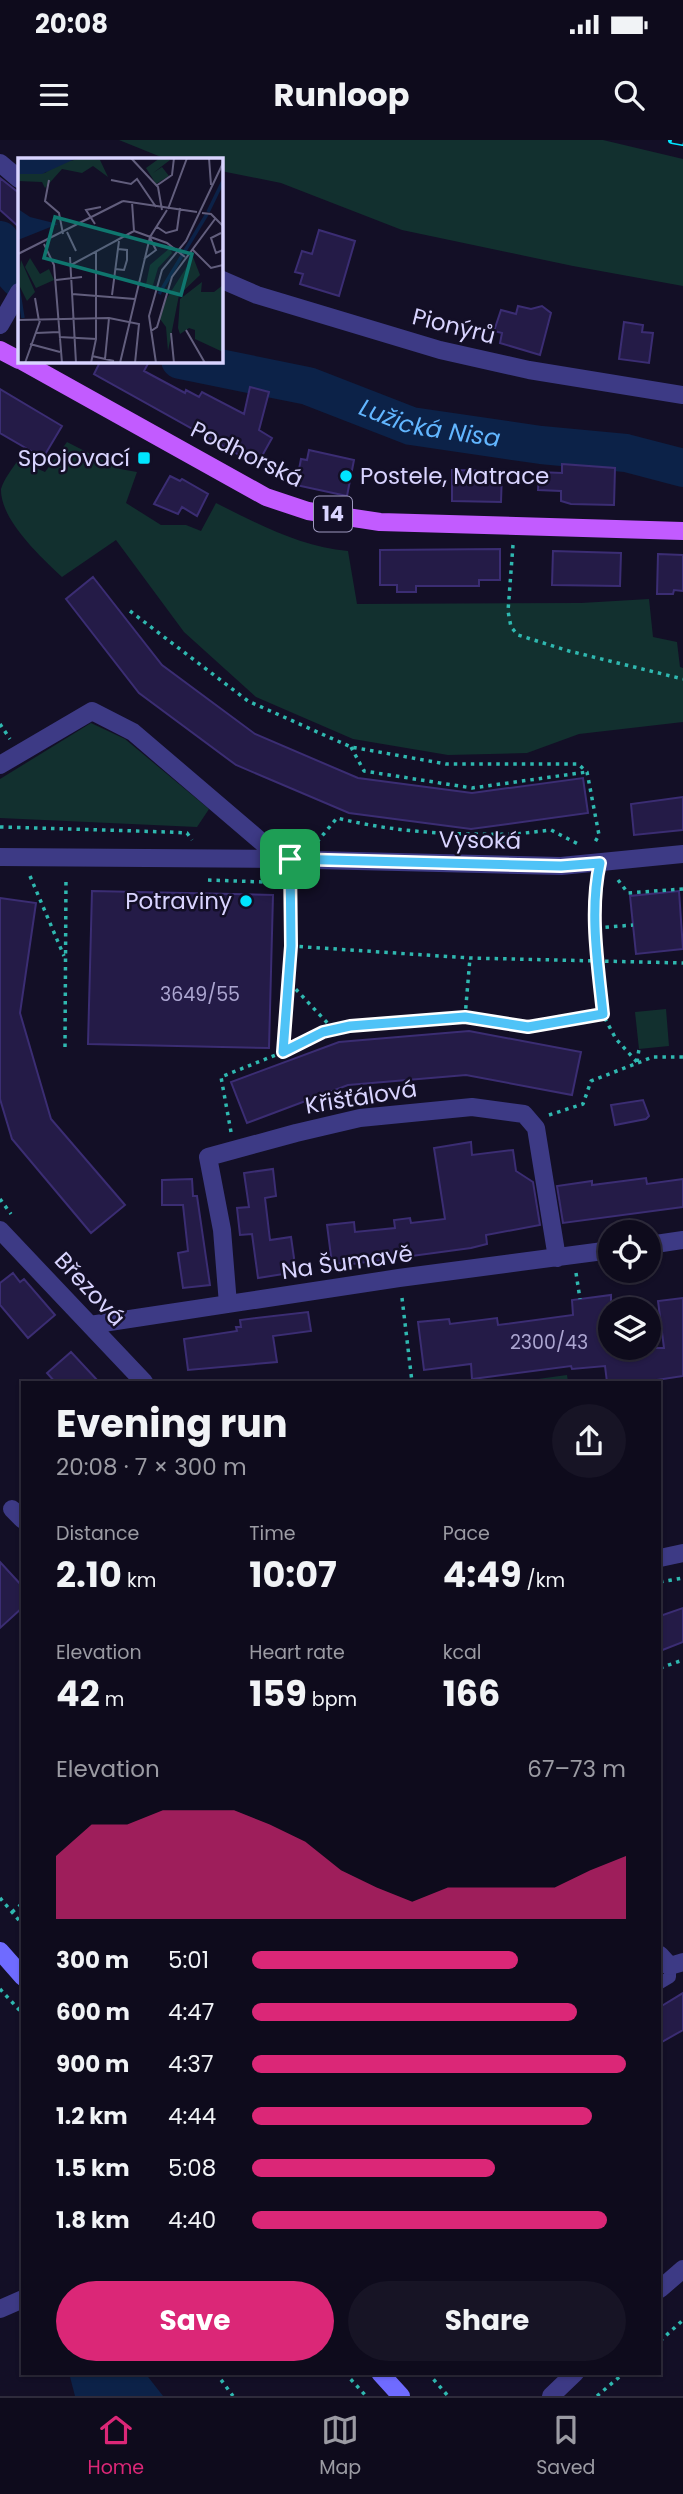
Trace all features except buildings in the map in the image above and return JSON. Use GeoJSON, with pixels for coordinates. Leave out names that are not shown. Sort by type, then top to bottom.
{"type":"FeatureCollection","features":[{"type":"Feature","properties":{"kind":"main road","name":"Podhorská"},"geometry":{"type":"LineString","coordinates":[[0,350],[18,359]]}},
{"type":"Feature","properties":{"kind":"main road","name":"Podhorská"},"geometry":{"type":"LineString","coordinates":[[23,362],[266,496],[308,511],[380,522],[683,531]]}},
{"type":"Feature","properties":{"kind":"street"},"geometry":{"type":"LineString","coordinates":[[0,163],[18,178]]}},
{"type":"Feature","properties":{"kind":"street","name":"Pionýrů"},"geometry":{"type":"LineString","coordinates":[[222,280],[257,295],[440,350],[530,370],[683,394]]}},
{"type":"Feature","properties":{"kind":"street"},"geometry":{"type":"LineString","coordinates":[[0,325],[18,294]]}},
{"type":"Feature","properties":{"kind":"street"},"geometry":{"type":"LineString","coordinates":[[0,765],[92,711],[133,732],[283,859]]}},
{"type":"Feature","properties":{"kind":"street","name":"Vysoká"},"geometry":{"type":"LineString","coordinates":[[0,857],[283,859],[561,866],[596,857],[683,854]]}},
{"type":"Feature","properties":{"kind":"street","name":"Křišťálová"},"geometry":{"type":"LineString","coordinates":[[228,1304],[222,1230],[208,1157],[360,1118],[420,1111],[472,1107],[524,1114],[530,1121]]}},
{"type":"Feature","properties":{"kind":"street"},"geometry":{"type":"LineString","coordinates":[[530,1121],[536,1128],[557,1258]]}},
{"type":"Feature","properties":{"kind":"street","name":"Březová"},"geometry":{"type":"LineString","coordinates":[[0,1230],[143,1381]]}},
{"type":"Feature","properties":{"kind":"street"},"geometry":{"type":"LineString","coordinates":[[661,1243],[683,1240]]}},
{"type":"Feature","properties":{"kind":"street","name":"Na Šumavě"},"geometry":{"type":"LineString","coordinates":[[90,1325],[399,1278],[598,1252]]}},
{"type":"Feature","properties":{"kind":"street"},"geometry":{"type":"LineString","coordinates":[[661,1558],[683,1553]]}},
{"type":"Feature","properties":{"kind":"street"},"geometry":{"type":"LineString","coordinates":[[0,1951],[21,1975]]}},
{"type":"Feature","properties":{"kind":"street"},"geometry":{"type":"LineString","coordinates":[[661,2288],[683,2269]]}},
{"type":"Feature","properties":{"kind":"street"},"geometry":{"type":"LineString","coordinates":[[0,2309],[21,2300]]}},
{"type":"Feature","properties":{"kind":"street"},"geometry":{"type":"LineString","coordinates":[[382,2375],[401,2396]]}},
{"type":"Feature","properties":{"kind":"street"},"geometry":{"type":"LineString","coordinates":[[551,2396],[573,2375]]}},
{"type":"Feature","properties":{"kind":"lane"},"geometry":{"type":"LineString","coordinates":[[661,1982],[670,1976],[668,1962]]}},
{"type":"Feature","properties":{"kind":"path"},"geometry":{"type":"LineString","coordinates":[[513,544],[509,596],[511,627],[518,635],[569,651],[683,679]]}},
{"type":"Feature","properties":{"kind":"path"},"geometry":{"type":"LineString","coordinates":[[130,611],[248,701],[351,747],[446,764],[563,763],[578,765],[587,772],[599,835],[596,857],[597,963],[603,1014],[617,1039],[637,1062]]}},
{"type":"Feature","properties":{"kind":"path"},"geometry":{"type":"LineString","coordinates":[[351,747],[364,771],[471,788],[587,772]]}},
{"type":"Feature","properties":{"kind":"path"},"geometry":{"type":"LineString","coordinates":[[311,850],[337,818],[367,825],[448,835],[516,834],[551,830],[581,845]]}},
{"type":"Feature","properties":{"kind":"path"},"geometry":{"type":"LineString","coordinates":[[0,827],[169,831],[187,833],[193,841]]}},
{"type":"Feature","properties":{"kind":"path"},"geometry":{"type":"LineString","coordinates":[[499,849],[516,834]]}},
{"type":"Feature","properties":{"kind":"path"},"geometry":{"type":"LineString","coordinates":[[283,859],[291,946],[283,1052]]}},
{"type":"Feature","properties":{"kind":"path"},"geometry":{"type":"LineString","coordinates":[[29,874],[65,959]]}},
{"type":"Feature","properties":{"kind":"path"},"geometry":{"type":"LineString","coordinates":[[65,1047],[66,875]]}},
{"type":"Feature","properties":{"kind":"path"},"geometry":{"type":"LineString","coordinates":[[596,884],[618,880],[628,893],[683,889]]}},
{"type":"Feature","properties":{"kind":"path"},"geometry":{"type":"LineString","coordinates":[[597,928],[633,925]]}},
{"type":"Feature","properties":{"kind":"path"},"geometry":{"type":"LineString","coordinates":[[291,946],[471,958],[683,963],[683,969]]}},
{"type":"Feature","properties":{"kind":"path"},"geometry":{"type":"LineString","coordinates":[[465,1017],[471,958]]}},
{"type":"Feature","properties":{"kind":"path"},"geometry":{"type":"LineString","coordinates":[[290,983],[333,1029]]}},
{"type":"Feature","properties":{"kind":"path"},"geometry":{"type":"LineString","coordinates":[[234,1152],[221,1077],[333,1029],[465,1017],[528,1027],[603,1014]]}},
{"type":"Feature","properties":{"kind":"path"},"geometry":{"type":"LineString","coordinates":[[637,1062],[639,1049]]}},
{"type":"Feature","properties":{"kind":"path"},"geometry":{"type":"LineString","coordinates":[[530,1121],[583,1104],[591,1081],[653,1057],[683,1057]]}},
{"type":"Feature","properties":{"kind":"path"},"geometry":{"type":"LineString","coordinates":[[575,1271],[580,1298]]}},
{"type":"Feature","properties":{"kind":"path"},"geometry":{"type":"LineString","coordinates":[[402,1296],[412,1381]]}},
{"type":"Feature","properties":{"kind":"path"},"geometry":{"type":"LineString","coordinates":[[661,1582],[683,1578]]}},
{"type":"Feature","properties":{"kind":"path"},"geometry":{"type":"LineString","coordinates":[[661,1668],[683,1660]]}},
{"type":"Feature","properties":{"kind":"path"},"geometry":{"type":"LineString","coordinates":[[0,1899],[21,1923]]}},
{"type":"Feature","properties":{"kind":"path"},"geometry":{"type":"LineString","coordinates":[[12,1912],[21,1905]]}},
{"type":"Feature","properties":{"kind":"path"},"geometry":{"type":"LineString","coordinates":[[0,1989],[21,2012]]}},
{"type":"Feature","properties":{"kind":"path"},"geometry":{"type":"LineString","coordinates":[[661,2340],[683,2320]]}},
{"type":"Feature","properties":{"kind":"path"},"geometry":{"type":"LineString","coordinates":[[217,2375],[233,2396]]}},
{"type":"Feature","properties":{"kind":"path"},"geometry":{"type":"LineString","coordinates":[[347,2375],[366,2396]]}},
{"type":"Feature","properties":{"kind":"path"},"geometry":{"type":"LineString","coordinates":[[430,2375],[448,2396]]}},
{"type":"Feature","properties":{"kind":"path"},"geometry":{"type":"LineString","coordinates":[[597,2396],[622,2375]]}},
{"type":"Feature","properties":{"kind":"green space"},"geometry":{"type":"Polygon","coordinates":[[[119,140],[603,140],[683,159],[683,286],[402,230],[281,183],[222,171],[222,158],[164,158],[119,140]]]}},
{"type":"Feature","properties":{"kind":"green space"},"geometry":{"type":"Polygon","coordinates":[[[67,442],[120,469],[137,472],[126,503],[161,525],[186,525],[201,531],[216,503],[297,540],[348,551],[357,604],[581,603],[649,599],[653,637],[677,642],[680,667],[683,668],[683,722],[579,734],[527,753],[448,755],[353,739],[256,697],[184,632],[116,540],[62,577],[24,538],[7,513],[1,489],[4,482],[18,460],[45,472],[67,442]]]}},
{"type":"Feature","properties":{"kind":"green space"},"geometry":{"type":"Polygon","coordinates":[[[91,723],[125,739],[209,809],[197,827],[0,818],[0,779],[91,723]]]}},
{"type":"Feature","properties":{"kind":"green space"},"geometry":{"type":"Polygon","coordinates":[[[666,1009],[669,1046],[639,1049],[635,1012],[666,1009]]]}},
{"type":"Feature","properties":{"kind":"green space"},"geometry":{"type":"Polygon","coordinates":[[[567,1375],[568,1381],[523,1381],[567,1375]]]}},
{"type":"Feature","properties":{"kind":"water"},"geometry":{"type":"Polygon","coordinates":[[[70,2375],[147,2375],[163,2396],[75,2396],[70,2375]]]}},
{"type":"Feature","properties":{"kind":"waterway","name":"Lužická Nisa"},"geometry":{"type":"LineString","coordinates":[[0,240],[9,268],[18,278]]}},
{"type":"Feature","properties":{"kind":"waterway","name":"Lužická Nisa"},"geometry":{"type":"LineString","coordinates":[[190,362],[308,386],[411,426],[541,445],[626,453],[683,468]]}},
{"type":"Feature","properties":{"kind":"railway"},"geometry":{"type":"LineString","coordinates":[[672,140],[683,142]]}},
{"type":"Feature","properties":{"kind":"place","name":"Spojovací"},"geometry":{"type":"Point","coordinates":[144,458]}},
{"type":"Feature","properties":{"kind":"place","name":"Postele, Matrace"},"geometry":{"type":"Point","coordinates":[346,476]}},
{"type":"Feature","properties":{"kind":"place","name":"Potraviny"},"geometry":{"type":"Point","coordinates":[246,901]}},
{"type":"Feature","properties":{"kind":"route"},"geometry":{"type":"LineString","coordinates":[[290,859],[561,866],[600,863],[596,884],[597,963],[603,1014],[528,1027],[465,1017],[350,1026],[323,1032],[283,1052],[290,983],[290,859]]}}]}
